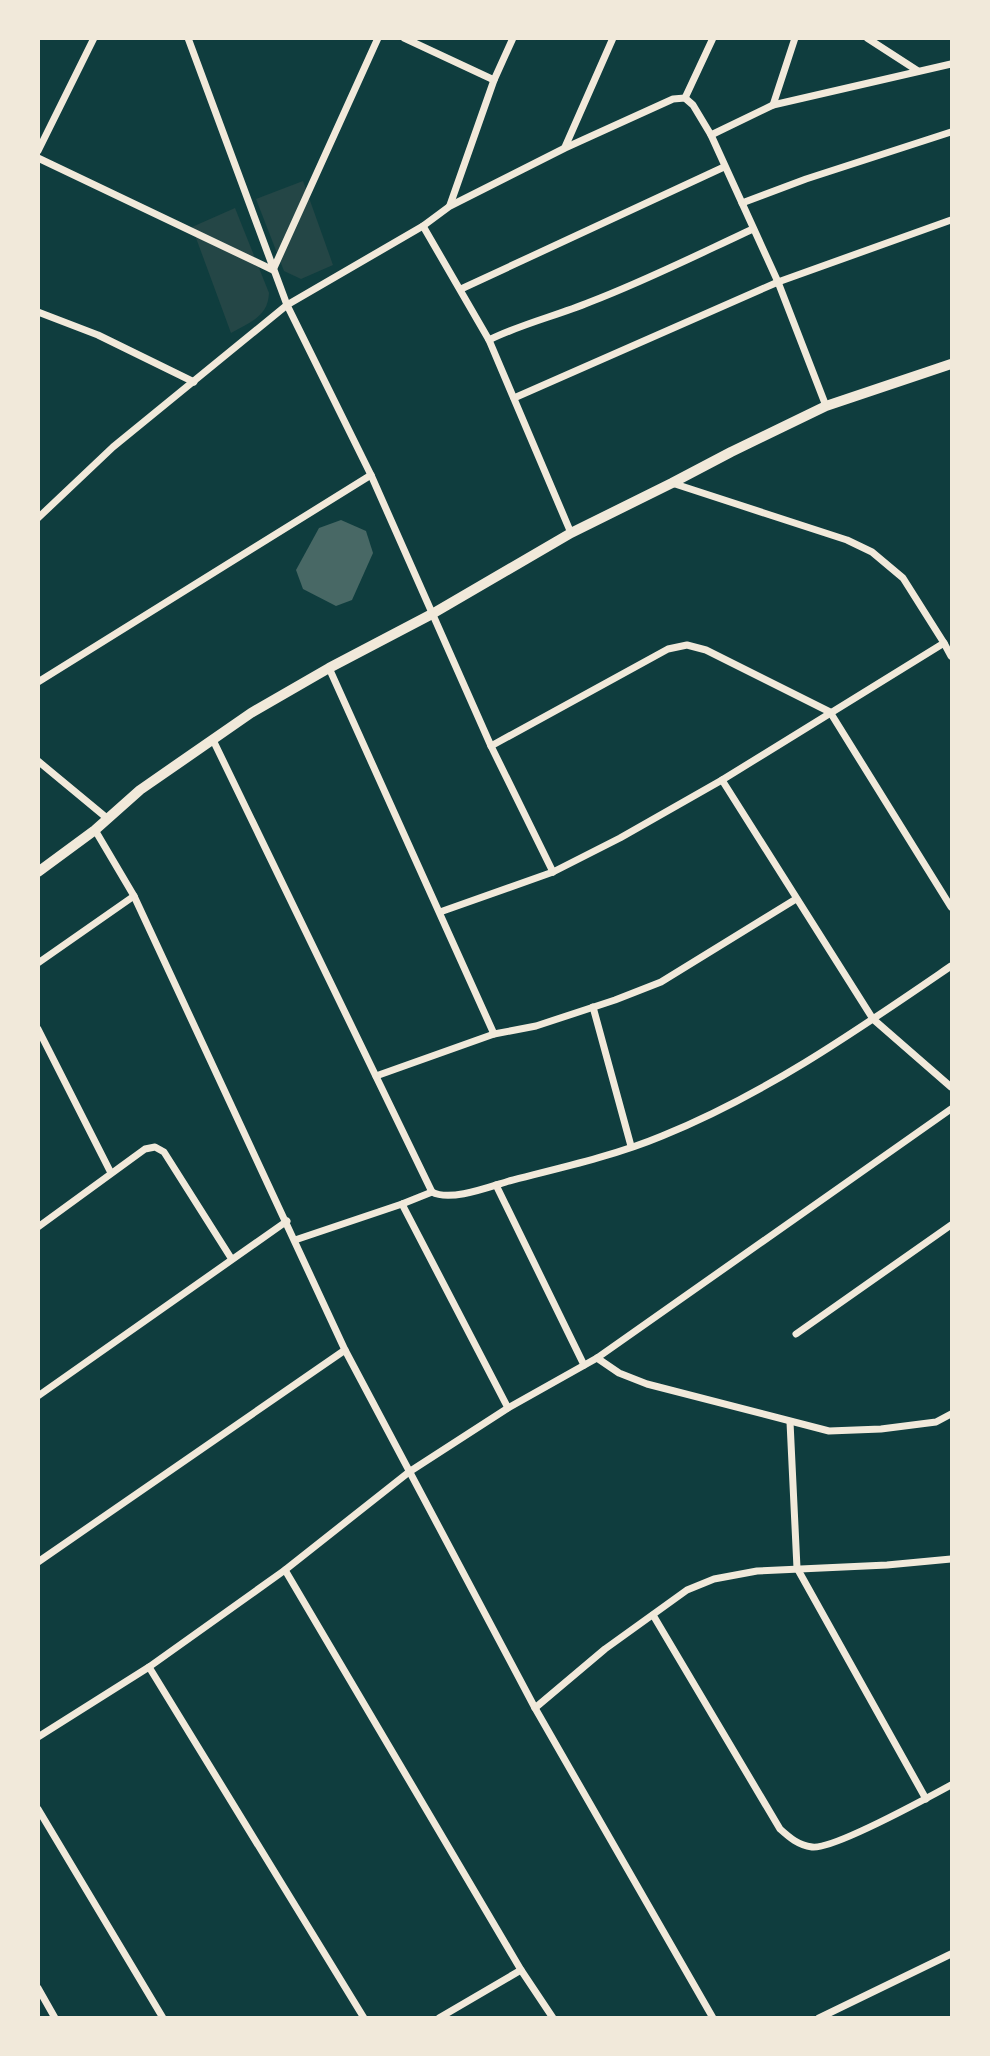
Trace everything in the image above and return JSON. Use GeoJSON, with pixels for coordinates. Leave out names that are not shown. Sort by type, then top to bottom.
{"type":"FeatureCollection","features":[{"type":"Feature","properties":{"kind":"street"},"geometry":{"type":"LineString","coordinates":[[38,151],[94,38]]}},
{"type":"Feature","properties":{"kind":"street"},"geometry":{"type":"LineString","coordinates":[[188,38],[288,305],[371,475],[491,746],[553,872]]}},
{"type":"Feature","properties":{"kind":"street"},"geometry":{"type":"LineString","coordinates":[[273,270],[378,38]]}},
{"type":"Feature","properties":{"kind":"street"},"geometry":{"type":"LineString","coordinates":[[404,38],[494,80]]}},
{"type":"Feature","properties":{"kind":"street"},"geometry":{"type":"LineString","coordinates":[[450,206],[494,80],[513,38]]}},
{"type":"Feature","properties":{"kind":"street"},"geometry":{"type":"LineString","coordinates":[[565,148],[613,38]]}},
{"type":"Feature","properties":{"kind":"street"},"geometry":{"type":"LineString","coordinates":[[685,98],[713,38]]}},
{"type":"Feature","properties":{"kind":"street"},"geometry":{"type":"LineString","coordinates":[[773,105],[795,38]]}},
{"type":"Feature","properties":{"kind":"street"},"geometry":{"type":"LineString","coordinates":[[867,38],[918,71]]}},
{"type":"Feature","properties":{"kind":"street"},"geometry":{"type":"LineString","coordinates":[[711,135],[773,105],[951,64]]}},
{"type":"Feature","properties":{"kind":"street"},"geometry":{"type":"LineString","coordinates":[[38,518],[113,447],[288,305],[423,226],[450,206],[565,148],[673,99],[685,98],[694,105],[711,135],[778,282],[826,406]]}},
{"type":"Feature","properties":{"kind":"street"},"geometry":{"type":"LineString","coordinates":[[742,204],[806,179],[951,132]]}},
{"type":"Feature","properties":{"kind":"street"},"geometry":{"type":"LineString","coordinates":[[38,158],[273,270]]}},
{"type":"Feature","properties":{"kind":"street"},"geometry":{"type":"LineString","coordinates":[[461,289],[724,167]]}},
{"type":"Feature","properties":{"kind":"street"},"geometry":{"type":"LineString","coordinates":[[514,398],[778,282],[951,220]]}},
{"type":"Feature","properties":{"kind":"street"},"geometry":{"type":"LineString","coordinates":[[423,226],[489,340],[571,533]]}},
{"type":"Feature","properties":{"kind":"street"},"geometry":{"type":"LineString","coordinates":[[489,340],[513,328],[593,302],[753,229]]}},
{"type":"Feature","properties":{"kind":"street"},"geometry":{"type":"LineString","coordinates":[[38,312],[98,335],[194,382]]}},
{"type":"Feature","properties":{"kind":"street"},"geometry":{"type":"LineString","coordinates":[[38,872],[95,831],[140,790],[251,713],[432,614],[571,533],[826,406],[951,366]]}},
{"type":"Feature","properties":{"kind":"street"},"geometry":{"type":"LineString","coordinates":[[38,682],[371,475]]}},
{"type":"Feature","properties":{"kind":"street"},"geometry":{"type":"LineString","coordinates":[[672,484],[846,540],[872,552],[903,578],[951,656]]}},
{"type":"Feature","properties":{"kind":"street"},"geometry":{"type":"LineString","coordinates":[[440,912],[553,872],[620,838],[722,780],[944,643]]}},
{"type":"Feature","properties":{"kind":"street"},"geometry":{"type":"LineString","coordinates":[[491,746],[668,649],[687,645],[706,650],[830,712],[951,907]]}},
{"type":"Feature","properties":{"kind":"street"},"geometry":{"type":"LineString","coordinates":[[329,668],[494,1034]]}},
{"type":"Feature","properties":{"kind":"street"},"geometry":{"type":"LineString","coordinates":[[213,740],[432,1192],[437,1195],[452,1196],[496,1185],[661,1137],[731,1105],[873,1019],[951,966]]}},
{"type":"Feature","properties":{"kind":"street"},"geometry":{"type":"LineString","coordinates":[[38,761],[108,818]]}},
{"type":"Feature","properties":{"kind":"street"},"geometry":{"type":"LineString","coordinates":[[722,780],[873,1019],[951,1087]]}},
{"type":"Feature","properties":{"kind":"street"},"geometry":{"type":"LineString","coordinates":[[95,831],[134,896],[345,1350],[535,1708],[713,2018]]}},
{"type":"Feature","properties":{"kind":"street"},"geometry":{"type":"LineString","coordinates":[[38,963],[134,896]]}},
{"type":"Feature","properties":{"kind":"street"},"geometry":{"type":"LineString","coordinates":[[376,1076],[494,1034],[536,1026],[661,982],[796,899]]}},
{"type":"Feature","properties":{"kind":"street"},"geometry":{"type":"LineString","coordinates":[[593,1007],[631,1146]]}},
{"type":"Feature","properties":{"kind":"street"},"geometry":{"type":"LineString","coordinates":[[38,1028],[111,1173]]}},
{"type":"Feature","properties":{"kind":"street"},"geometry":{"type":"LineString","coordinates":[[38,1737],[149,1667],[285,1570],[409,1472],[508,1408],[597,1357],[951,1109]]}},
{"type":"Feature","properties":{"kind":"street"},"geometry":{"type":"LineString","coordinates":[[38,1227],[145,1149],[155,1147],[164,1152],[231,1258]]}},
{"type":"Feature","properties":{"kind":"street"},"geometry":{"type":"LineString","coordinates":[[496,1185],[584,1365]]}},
{"type":"Feature","properties":{"kind":"street"},"geometry":{"type":"LineString","coordinates":[[295,1240],[432,1192]]}},
{"type":"Feature","properties":{"kind":"street"},"geometry":{"type":"LineString","coordinates":[[402,1204],[508,1408]]}},
{"type":"Feature","properties":{"kind":"street"},"geometry":{"type":"LineString","coordinates":[[38,1396],[287,1221]]}},
{"type":"Feature","properties":{"kind":"street"},"geometry":{"type":"LineString","coordinates":[[796,1334],[951,1225]]}},
{"type":"Feature","properties":{"kind":"street"},"geometry":{"type":"LineString","coordinates":[[38,1562],[345,1350]]}},
{"type":"Feature","properties":{"kind":"street"},"geometry":{"type":"LineString","coordinates":[[597,1357],[618,1373],[647,1384],[829,1431],[881,1429],[936,1422],[951,1415]]}},
{"type":"Feature","properties":{"kind":"street"},"geometry":{"type":"LineString","coordinates":[[790,1422],[797,1569],[926,1799]]}},
{"type":"Feature","properties":{"kind":"street"},"geometry":{"type":"LineString","coordinates":[[535,1708],[605,1649],[687,1590],[714,1579],[758,1571],[951,1559]]}},
{"type":"Feature","properties":{"kind":"street"},"geometry":{"type":"LineString","coordinates":[[285,1570],[521,1970],[553,2018]]}},
{"type":"Feature","properties":{"kind":"street"},"geometry":{"type":"LineString","coordinates":[[653,1615],[780,1829],[794,1842],[815,1848],[840,1840],[951,1786]]}},
{"type":"Feature","properties":{"kind":"street"},"geometry":{"type":"LineString","coordinates":[[149,1667],[364,2018]]}},
{"type":"Feature","properties":{"kind":"street"},"geometry":{"type":"LineString","coordinates":[[38,1809],[163,2018]]}},
{"type":"Feature","properties":{"kind":"street"},"geometry":{"type":"LineString","coordinates":[[819,2018],[951,1954]]}},
{"type":"Feature","properties":{"kind":"street"},"geometry":{"type":"LineString","coordinates":[[439,2018],[521,1970]]}},
{"type":"Feature","properties":{"kind":"street"},"geometry":{"type":"LineString","coordinates":[[38,1989],[55,2018]]}},
{"type":"Feature","properties":{"kind":"shaded area"},"geometry":{"type":"Polygon","coordinates":[[[303,181],[333,265],[301,279],[284,271],[256,199],[303,181]]]}},
{"type":"Feature","properties":{"kind":"shaded area"},"geometry":{"type":"Polygon","coordinates":[[[235,208],[269,293],[262,313],[231,333],[192,227],[235,208]]]}},
{"type":"Feature","properties":{"kind":"building"},"geometry":{"type":"Polygon","coordinates":[[[341,520],[366,531],[373,553],[352,600],[336,606],[303,589],[296,570],[319,528],[341,520]]]}}]}
